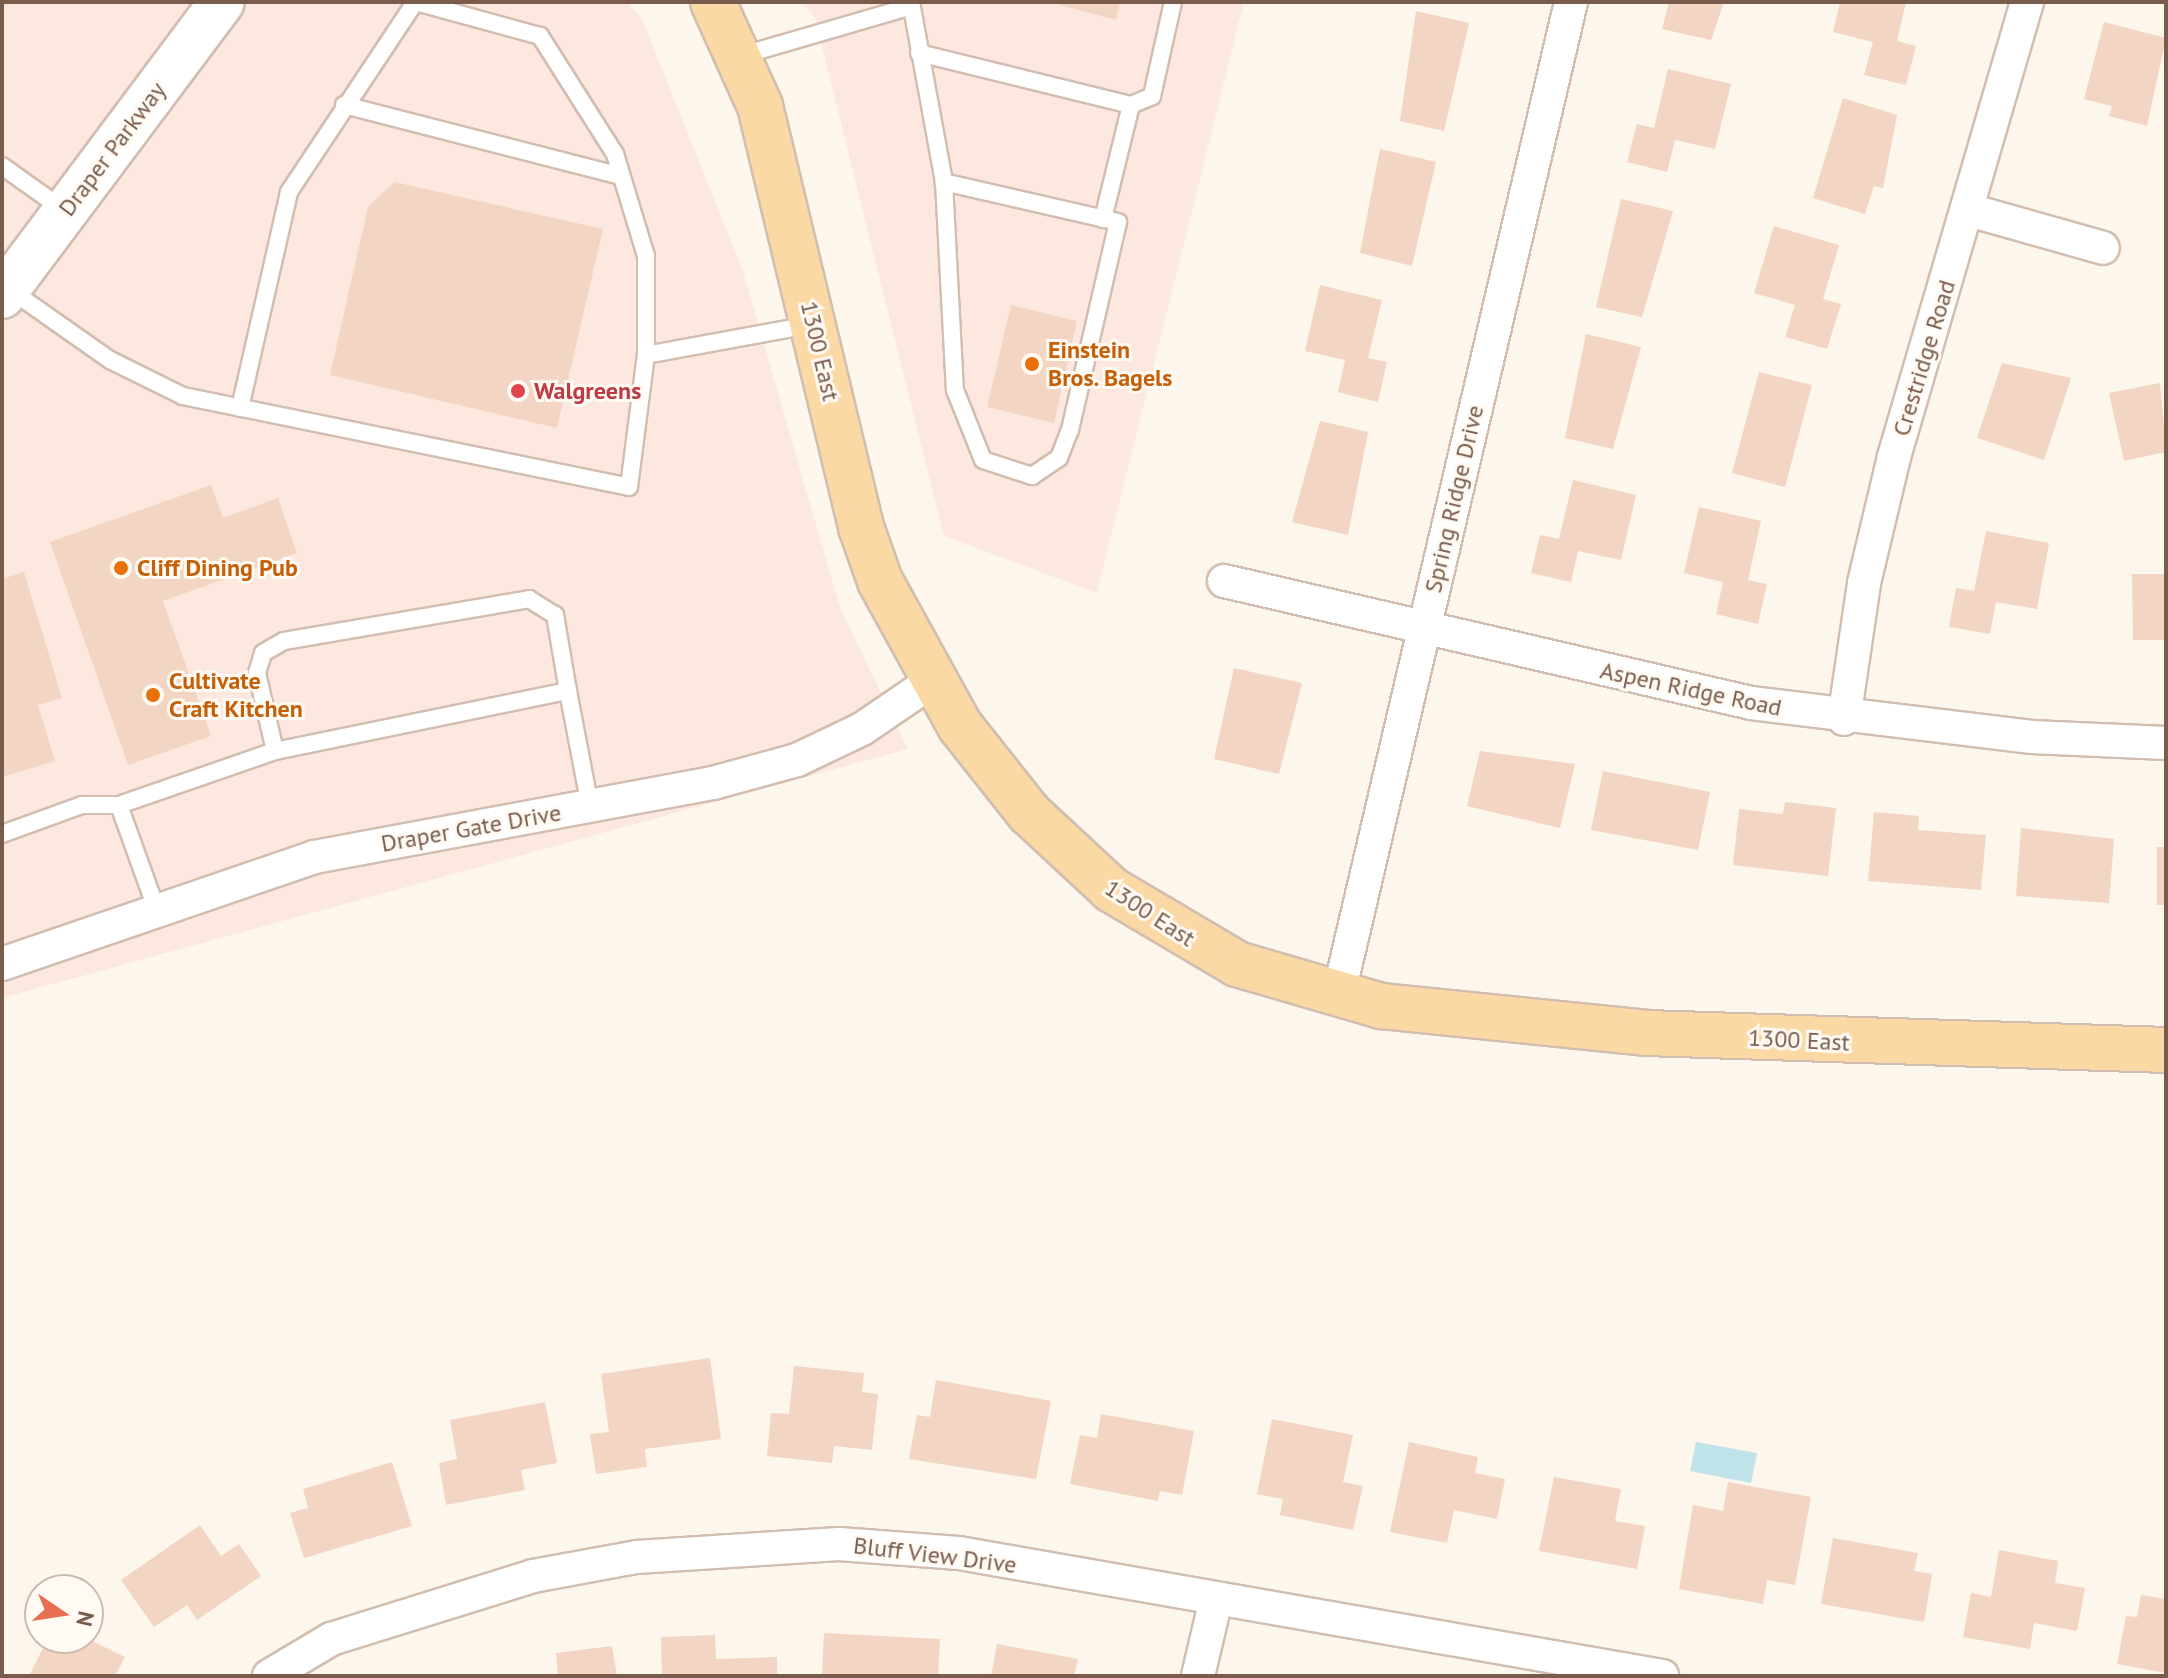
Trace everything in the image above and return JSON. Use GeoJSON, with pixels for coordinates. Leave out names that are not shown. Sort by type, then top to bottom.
{"type":"FeatureCollection","features":[{"type":"Feature","properties":{"kind":"main road","name":"Draper Parkway"},"geometry":{"type":"LineString","coordinates":[[5,292],[222,2]]}},
{"type":"Feature","properties":{"kind":"main road","name":"1300 East"},"geometry":{"type":"LineString","coordinates":[[713,2],[740,56],[774,157],[861,527],[931,682],[1029,813],[1112,890],[1237,964],[1338,997],[1646,1033],[2166,1050]]}},
{"type":"Feature","properties":{"kind":"street","name":"Spring Ridge Drive"},"geometry":{"type":"LineString","coordinates":[[1338,997],[1571,2]]}},
{"type":"Feature","properties":{"kind":"street","name":"Crestridge Road"},"geometry":{"type":"LineString","coordinates":[[1844,719],[1864,583],[1894,457],[1969,210],[2027,2]]}},
{"type":"Feature","properties":{"kind":"street"},"geometry":{"type":"LineString","coordinates":[[1969,210],[2103,248]]}},
{"type":"Feature","properties":{"kind":"street","name":"Aspen Ridge Road"},"geometry":{"type":"LineString","coordinates":[[1224,581],[1423,629],[1844,719],[2166,743]]}},
{"type":"Feature","properties":{"kind":"street","name":"Draper Gate Drive"},"geometry":{"type":"LineString","coordinates":[[2,964],[156,908],[314,857],[590,806],[797,760],[862,729],[931,682]]}},
{"type":"Feature","properties":{"kind":"street","name":"Bluff View Drive"},"geometry":{"type":"LineString","coordinates":[[269,1676],[331,1639],[533,1576],[757,1545],[959,1553],[1662,1676]]}},
{"type":"Feature","properties":{"kind":"street"},"geometry":{"type":"LineString","coordinates":[[1198,1676],[1216,1599]]}},
{"type":"Feature","properties":{"kind":"lane"},"geometry":{"type":"LineString","coordinates":[[5,292],[144,379],[240,408],[629,487],[646,355],[646,256],[615,154],[540,36],[416,2],[344,105],[289,192],[240,408]]}},
{"type":"Feature","properties":{"kind":"lane"},"geometry":{"type":"LineString","coordinates":[[919,53],[1131,105],[1152,96],[1173,2]]}},
{"type":"Feature","properties":{"kind":"lane"},"geometry":{"type":"LineString","coordinates":[[740,56],[910,5],[944,182],[955,390],[983,460],[1017,477],[1059,458],[1070,430],[1118,222],[944,182]]}},
{"type":"Feature","properties":{"kind":"lane"},"geometry":{"type":"LineString","coordinates":[[344,105],[621,176]]}},
{"type":"Feature","properties":{"kind":"lane"},"geometry":{"type":"LineString","coordinates":[[1103,219],[1131,105]]}},
{"type":"Feature","properties":{"kind":"lane"},"geometry":{"type":"LineString","coordinates":[[2,166],[65,211]]}},
{"type":"Feature","properties":{"kind":"lane"},"geometry":{"type":"LineString","coordinates":[[646,355],[813,325]]}},
{"type":"Feature","properties":{"kind":"lane"},"geometry":{"type":"LineString","coordinates":[[275,751],[257,673],[263,653],[284,641],[529,599],[555,615],[590,806]]}},
{"type":"Feature","properties":{"kind":"lane"},"geometry":{"type":"LineString","coordinates":[[2,834],[82,805],[119,805],[275,751],[568,691]]}},
{"type":"Feature","properties":{"kind":"lane"},"geometry":{"type":"LineString","coordinates":[[119,805],[156,908]]}},
{"type":"Feature","properties":{"kind":"shaded area"},"geometry":{"type":"Polygon","coordinates":[[[2,2],[626,2],[642,19],[742,268],[840,608],[908,749],[2,998],[2,2]]]}},
{"type":"Feature","properties":{"kind":"shaded area"},"geometry":{"type":"Polygon","coordinates":[[[802,2],[1244,2],[1097,593],[944,536],[815,18],[802,2]]]}},
{"type":"Feature","properties":{"kind":"water"},"geometry":{"type":"Polygon","coordinates":[[[1696,1442],[1757,1453],[1751,1483],[1690,1471],[1696,1442]]]}},
{"type":"Feature","properties":{"kind":"building"},"geometry":{"type":"Polygon","coordinates":[[[1049,2],[1120,2],[1116,20],[1049,2]]]}},
{"type":"Feature","properties":{"kind":"building"},"geometry":{"type":"Polygon","coordinates":[[[1669,2],[1724,2],[1711,40],[1662,29],[1669,2]]]}},
{"type":"Feature","properties":{"kind":"building"},"geometry":{"type":"Polygon","coordinates":[[[1840,2],[1906,2],[1897,41],[1916,46],[1906,85],[1864,75],[1873,42],[1833,32],[1840,2]]]}},
{"type":"Feature","properties":{"kind":"building"},"geometry":{"type":"Polygon","coordinates":[[[1416,11],[1469,23],[1444,131],[1400,121],[1416,11]]]}},
{"type":"Feature","properties":{"kind":"building"},"geometry":{"type":"Polygon","coordinates":[[[2104,22],[2166,38],[2147,126],[2109,116],[2112,106],[2084,99],[2104,22]]]}},
{"type":"Feature","properties":{"kind":"building"},"geometry":{"type":"Polygon","coordinates":[[[1668,69],[1731,84],[1715,149],[1675,140],[1667,172],[1627,162],[1637,124],[1654,128],[1668,69]]]}},
{"type":"Feature","properties":{"kind":"building"},"geometry":{"type":"Polygon","coordinates":[[[1843,98],[1897,115],[1883,188],[1874,186],[1865,214],[1813,198],[1843,98]]]}},
{"type":"Feature","properties":{"kind":"building"},"geometry":{"type":"Polygon","coordinates":[[[1380,149],[1436,162],[1412,266],[1360,253],[1380,149]]]}},
{"type":"Feature","properties":{"kind":"building","name":"Walgreens"},"geometry":{"type":"Polygon","coordinates":[[[394,182],[603,229],[557,428],[330,375],[368,207],[394,182]]]}},
{"type":"Feature","properties":{"kind":"building"},"geometry":{"type":"Polygon","coordinates":[[[1621,199],[1673,211],[1642,317],[1596,307],[1621,199]]]}},
{"type":"Feature","properties":{"kind":"building"},"geometry":{"type":"Polygon","coordinates":[[[1774,226],[1839,245],[1823,299],[1841,304],[1827,349],[1785,337],[1795,305],[1754,293],[1774,226]]]}},
{"type":"Feature","properties":{"kind":"building"},"geometry":{"type":"Polygon","coordinates":[[[1320,285],[1382,300],[1368,358],[1387,362],[1378,402],[1338,392],[1345,360],[1305,351],[1320,285]]]}},
{"type":"Feature","properties":{"kind":"building","name":"Einstein Bros. Bagels"},"geometry":{"type":"Polygon","coordinates":[[[1011,305],[1077,321],[1054,423],[987,407],[1011,305]]]}},
{"type":"Feature","properties":{"kind":"building"},"geometry":{"type":"Polygon","coordinates":[[[1586,334],[1641,347],[1613,449],[1565,438],[1586,334]]]}},
{"type":"Feature","properties":{"kind":"building"},"geometry":{"type":"Polygon","coordinates":[[[2002,363],[2071,378],[2044,460],[1977,438],[2002,363]]]}},
{"type":"Feature","properties":{"kind":"building"},"geometry":{"type":"Polygon","coordinates":[[[1759,372],[1812,385],[1785,487],[1732,473],[1759,372]]]}},
{"type":"Feature","properties":{"kind":"building"},"geometry":{"type":"Polygon","coordinates":[[[2160,383],[2166,452],[2124,461],[2109,393],[2160,383]]]}},
{"type":"Feature","properties":{"kind":"building"},"geometry":{"type":"Polygon","coordinates":[[[1320,421],[1368,432],[1348,535],[1292,522],[1320,421]]]}},
{"type":"Feature","properties":{"kind":"building"},"geometry":{"type":"Polygon","coordinates":[[[1573,480],[1636,495],[1621,560],[1578,551],[1571,582],[1531,573],[1540,535],[1559,539],[1573,480]]]}},
{"type":"Feature","properties":{"kind":"building"},"geometry":{"type":"Polygon","coordinates":[[[211,485],[223,518],[278,498],[297,553],[163,601],[211,736],[128,765],[50,542],[211,485]]]}},
{"type":"Feature","properties":{"kind":"building"},"geometry":{"type":"Polygon","coordinates":[[[1699,507],[1761,521],[1748,580],[1767,584],[1758,624],[1716,614],[1723,582],[1684,573],[1699,507]]]}},
{"type":"Feature","properties":{"kind":"building"},"geometry":{"type":"Polygon","coordinates":[[[1986,531],[2049,543],[2037,609],[1996,602],[1990,634],[1949,627],[1956,588],[1974,591],[1986,531]]]}},
{"type":"Feature","properties":{"kind":"building"},"geometry":{"type":"Polygon","coordinates":[[[24,572],[62,698],[38,705],[55,761],[2,777],[2,579],[24,572]]]}},
{"type":"Feature","properties":{"kind":"building"},"geometry":{"type":"Polygon","coordinates":[[[2132,574],[2166,574],[2166,640],[2133,640],[2132,574]]]}},
{"type":"Feature","properties":{"kind":"building"},"geometry":{"type":"Polygon","coordinates":[[[1234,668],[1302,683],[1279,774],[1214,759],[1234,668]]]}},
{"type":"Feature","properties":{"kind":"building"},"geometry":{"type":"Polygon","coordinates":[[[1480,751],[1575,764],[1560,828],[1467,806],[1480,751]]]}},
{"type":"Feature","properties":{"kind":"building"},"geometry":{"type":"Polygon","coordinates":[[[1603,771],[1710,792],[1698,850],[1591,830],[1603,771]]]}},
{"type":"Feature","properties":{"kind":"building"},"geometry":{"type":"Polygon","coordinates":[[[1785,802],[1836,808],[1828,876],[1733,865],[1739,809],[1783,814],[1785,802]]]}},
{"type":"Feature","properties":{"kind":"building"},"geometry":{"type":"Polygon","coordinates":[[[1874,812],[1919,816],[1918,830],[1986,835],[1981,890],[1868,881],[1874,812]]]}},
{"type":"Feature","properties":{"kind":"building"},"geometry":{"type":"Polygon","coordinates":[[[2021,828],[2114,839],[2109,903],[2016,896],[2021,828]]]}},
{"type":"Feature","properties":{"kind":"building"},"geometry":{"type":"Polygon","coordinates":[[[2157,847],[2166,847],[2166,905],[2157,905],[2157,847]]]}},
{"type":"Feature","properties":{"kind":"building"},"geometry":{"type":"Polygon","coordinates":[[[710,1358],[721,1439],[645,1449],[647,1467],[596,1474],[590,1434],[609,1432],[601,1374],[710,1358]]]}},
{"type":"Feature","properties":{"kind":"building"},"geometry":{"type":"Polygon","coordinates":[[[794,1366],[864,1373],[862,1392],[878,1394],[872,1450],[834,1446],[832,1463],[767,1456],[771,1413],[789,1414],[794,1366]]]}},
{"type":"Feature","properties":{"kind":"building"},"geometry":{"type":"Polygon","coordinates":[[[936,1380],[1051,1401],[1036,1479],[909,1459],[917,1415],[930,1417],[936,1380]]]}},
{"type":"Feature","properties":{"kind":"building"},"geometry":{"type":"Polygon","coordinates":[[[545,1402],[557,1463],[521,1470],[525,1490],[446,1505],[439,1463],[457,1459],[450,1420],[545,1402]]]}},
{"type":"Feature","properties":{"kind":"building"},"geometry":{"type":"Polygon","coordinates":[[[1101,1414],[1194,1431],[1182,1495],[1160,1491],[1158,1501],[1070,1484],[1080,1435],[1097,1438],[1101,1414]]]}},
{"type":"Feature","properties":{"kind":"building"},"geometry":{"type":"Polygon","coordinates":[[[1272,1419],[1353,1435],[1343,1482],[1363,1486],[1353,1530],[1280,1515],[1283,1499],[1257,1494],[1272,1419]]]}},
{"type":"Feature","properties":{"kind":"building"},"geometry":{"type":"Polygon","coordinates":[[[1409,1442],[1478,1457],[1475,1473],[1505,1479],[1497,1519],[1454,1510],[1447,1543],[1390,1532],[1409,1442]]]}},
{"type":"Feature","properties":{"kind":"building"},"geometry":{"type":"Polygon","coordinates":[[[392,1462],[412,1526],[304,1558],[290,1513],[308,1508],[303,1489],[392,1462]]]}},
{"type":"Feature","properties":{"kind":"building"},"geometry":{"type":"Polygon","coordinates":[[[1554,1477],[1621,1489],[1615,1521],[1645,1526],[1637,1569],[1539,1551],[1554,1477]]]}},
{"type":"Feature","properties":{"kind":"building"},"geometry":{"type":"Polygon","coordinates":[[[1728,1482],[1811,1497],[1795,1585],[1767,1580],[1763,1604],[1679,1589],[1693,1505],[1723,1511],[1728,1482]]]}},
{"type":"Feature","properties":{"kind":"building"},"geometry":{"type":"Polygon","coordinates":[[[200,1525],[221,1556],[239,1544],[261,1576],[197,1620],[187,1605],[154,1627],[121,1580],[200,1525]]]}},
{"type":"Feature","properties":{"kind":"building"},"geometry":{"type":"Polygon","coordinates":[[[1833,1538],[1918,1553],[1914,1571],[1932,1574],[1924,1622],[1821,1604],[1833,1538]]]}},
{"type":"Feature","properties":{"kind":"building"},"geometry":{"type":"Polygon","coordinates":[[[1999,1550],[2058,1561],[2055,1583],[2085,1588],[2077,1631],[2034,1623],[2030,1649],[1963,1637],[1971,1593],[1991,1597],[1999,1550]]]}},
{"type":"Feature","properties":{"kind":"building"},"geometry":{"type":"Polygon","coordinates":[[[2141,1595],[2166,1599],[2166,1673],[2117,1664],[2126,1616],[2137,1617],[2141,1595]]]}},
{"type":"Feature","properties":{"kind":"building"},"geometry":{"type":"Polygon","coordinates":[[[824,1633],[940,1639],[938,1676],[822,1676],[824,1633]]]}},
{"type":"Feature","properties":{"kind":"building"},"geometry":{"type":"Polygon","coordinates":[[[715,1635],[716,1659],[777,1657],[777,1676],[662,1676],[661,1637],[715,1635]]]}},
{"type":"Feature","properties":{"kind":"building"},"geometry":{"type":"Polygon","coordinates":[[[997,1644],[1078,1659],[1074,1676],[991,1676],[997,1644]]]}},
{"type":"Feature","properties":{"kind":"building"},"geometry":{"type":"Polygon","coordinates":[[[612,1646],[617,1676],[558,1676],[556,1653],[612,1646]]]}},
{"type":"Feature","properties":{"kind":"building"},"geometry":{"type":"Polygon","coordinates":[[[104,1647],[125,1657],[115,1676],[29,1676],[40,1654],[104,1654],[104,1647]]]}},
{"type":"Feature","properties":{"kind":"place","name":"Einstein Bros. Bagels"},"geometry":{"type":"Point","coordinates":[1032,364]}},
{"type":"Feature","properties":{"kind":"place","name":"Walgreens"},"geometry":{"type":"Point","coordinates":[518,391]}},
{"type":"Feature","properties":{"kind":"place","name":"Cliff Dining Pub"},"geometry":{"type":"Point","coordinates":[121,568]}},
{"type":"Feature","properties":{"kind":"place","name":"Cultivate Craft Kitchen"},"geometry":{"type":"Point","coordinates":[153,695]}}]}
